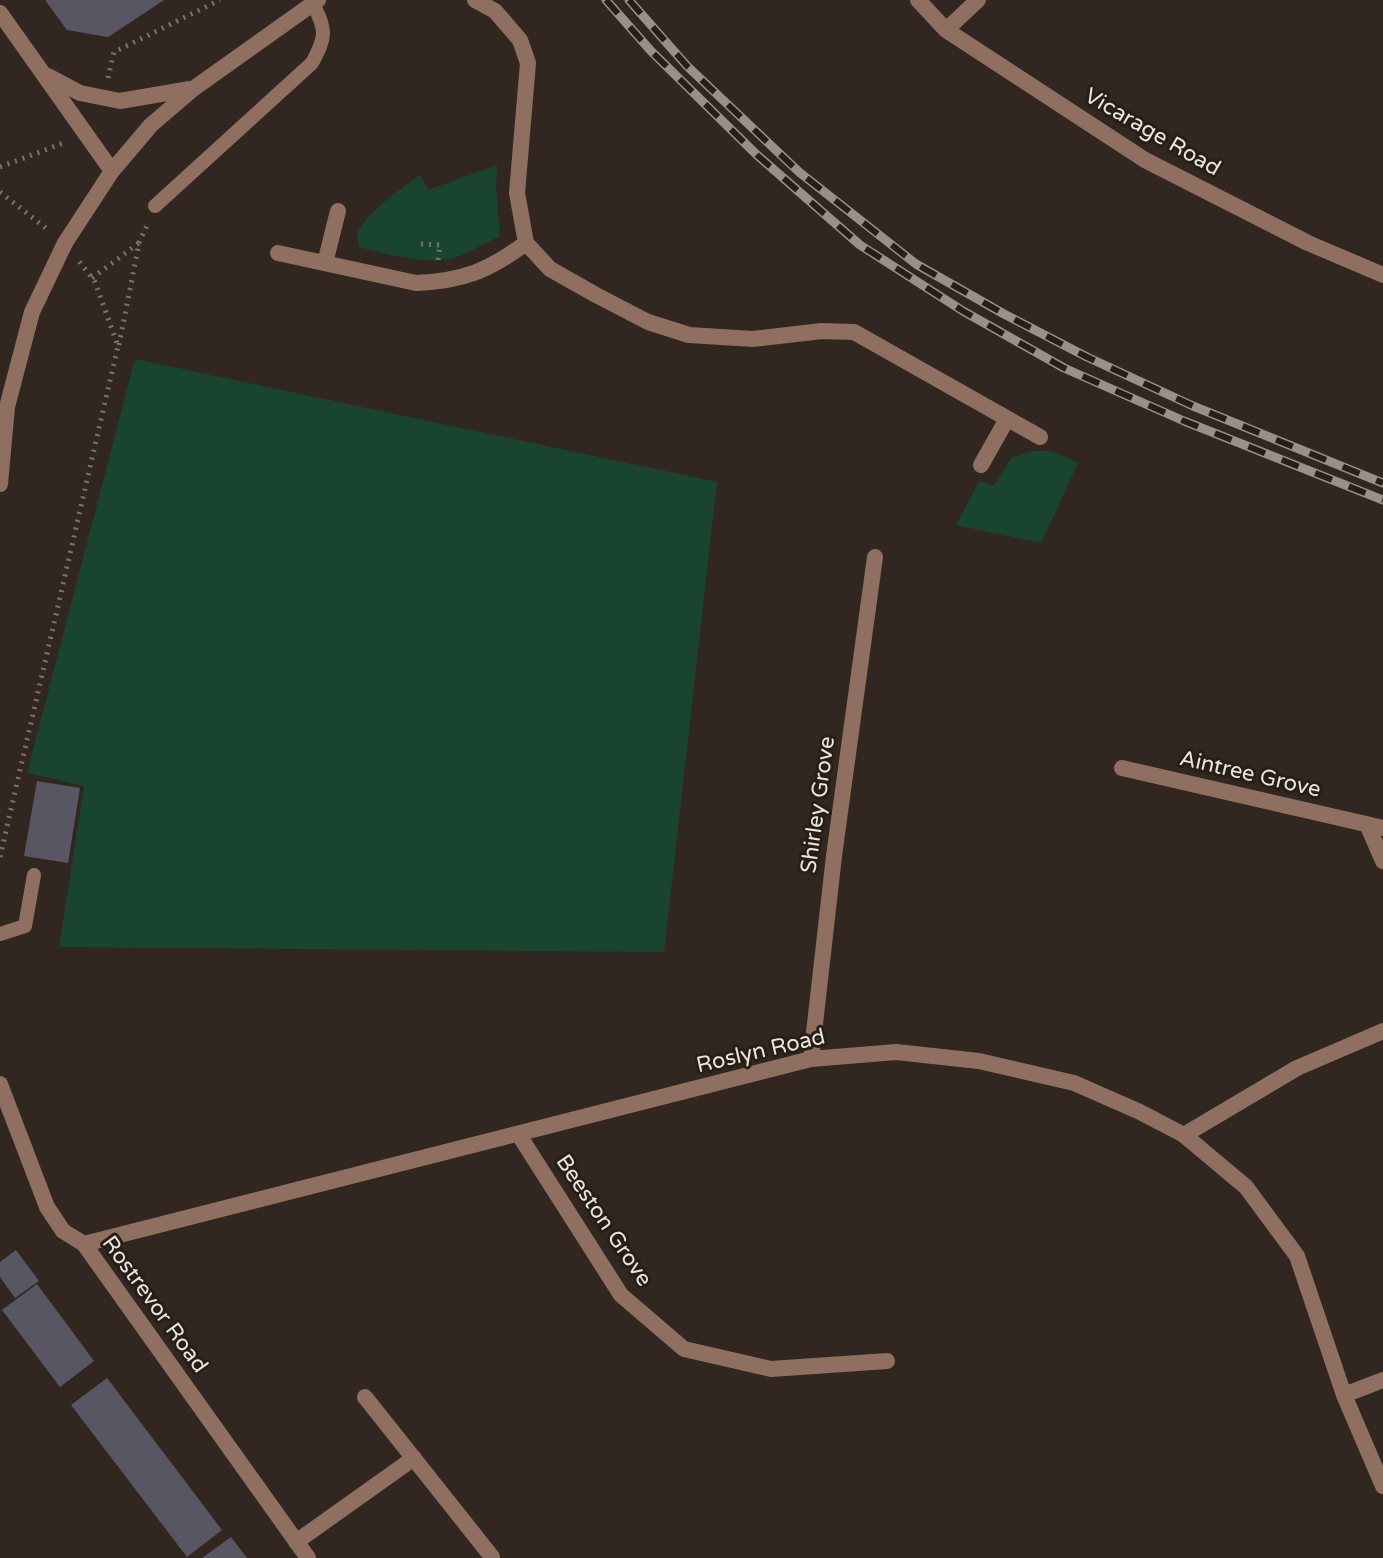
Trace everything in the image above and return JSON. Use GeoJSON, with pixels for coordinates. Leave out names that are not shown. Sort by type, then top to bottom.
{"type":"FeatureCollection","features":[{"type":"Feature","properties":{"kind":"street"},"geometry":{"type":"LineString","coordinates":[[475,0],[495,11],[520,40],[528,63],[517,193],[526,243],[550,269],[648,322],[689,335],[753,339],[822,331],[854,332],[1040,437]]}},
{"type":"Feature","properties":{"kind":"street","name":"Vicarage Road"},"geometry":{"type":"LineString","coordinates":[[918,0],[946,30],[1145,160],[1308,243],[1383,275]]}},
{"type":"Feature","properties":{"kind":"street"},"geometry":{"type":"LineString","coordinates":[[946,30],[978,0]]}},
{"type":"Feature","properties":{"kind":"street"},"geometry":{"type":"LineString","coordinates":[[0,484],[7,407],[32,312],[65,243],[112,171],[151,125],[193,89],[316,2]]}},
{"type":"Feature","properties":{"kind":"street"},"geometry":{"type":"LineString","coordinates":[[0,13],[112,171]]}},
{"type":"Feature","properties":{"kind":"street"},"geometry":{"type":"LineString","coordinates":[[43,73],[80,93],[120,101],[193,89]]}},
{"type":"Feature","properties":{"kind":"street"},"geometry":{"type":"LineString","coordinates":[[325,263],[338,211]]}},
{"type":"Feature","properties":{"kind":"street"},"geometry":{"type":"LineString","coordinates":[[278,253],[416,283],[471,276],[526,243]]}},
{"type":"Feature","properties":{"kind":"street"},"geometry":{"type":"LineString","coordinates":[[981,465],[1007,419]]}},
{"type":"Feature","properties":{"kind":"street","name":"Shirley Grove"},"geometry":{"type":"LineString","coordinates":[[811,1059],[834,856],[875,557]]}},
{"type":"Feature","properties":{"kind":"street","name":"Aintree Grove"},"geometry":{"type":"LineString","coordinates":[[1122,768],[1375,826],[1383,861]]}},
{"type":"Feature","properties":{"kind":"street"},"geometry":{"type":"LineString","coordinates":[[1184,1135],[1297,1068],[1383,1031]]}},
{"type":"Feature","properties":{"kind":"street","name":"Roslyn Road"},"geometry":{"type":"LineString","coordinates":[[84,1244],[811,1059],[896,1052],[979,1061],[1074,1083],[1140,1112],[1184,1135],[1246,1187],[1297,1256],[1344,1395],[1383,1486]]}},
{"type":"Feature","properties":{"kind":"street","name":"Rostrevor Road"},"geometry":{"type":"LineString","coordinates":[[2,1093],[47,1207],[63,1231],[84,1244],[308,1558]]}},
{"type":"Feature","properties":{"kind":"street","name":"Beeston Grove"},"geometry":{"type":"LineString","coordinates":[[519,1135],[621,1295],[684,1349],[771,1369],[887,1361]]}},
{"type":"Feature","properties":{"kind":"street"},"geometry":{"type":"LineString","coordinates":[[1344,1395],[1383,1380]]}},
{"type":"Feature","properties":{"kind":"street"},"geometry":{"type":"LineString","coordinates":[[365,1397],[492,1557]]}},
{"type":"Feature","properties":{"kind":"street"},"geometry":{"type":"LineString","coordinates":[[296,1542],[414,1458]]}},
{"type":"Feature","properties":{"kind":"lane"},"geometry":{"type":"LineString","coordinates":[[155,206],[312,63],[323,42],[323,22],[316,2]]}},
{"type":"Feature","properties":{"kind":"lane"},"geometry":{"type":"LineString","coordinates":[[0,934],[25,926],[34,875]]}},
{"type":"Feature","properties":{"kind":"path"},"geometry":{"type":"LineString","coordinates":[[0,192],[65,243],[92,278],[118,346]]}},
{"type":"Feature","properties":{"kind":"path"},"geometry":{"type":"LineString","coordinates":[[0,857],[139,243],[155,206]]}},
{"type":"Feature","properties":{"kind":"path"},"geometry":{"type":"LineString","coordinates":[[92,278],[139,243]]}},
{"type":"Feature","properties":{"kind":"green space"},"geometry":{"type":"Polygon","coordinates":[[[497,165],[500,236],[460,256],[444,260],[406,258],[359,247],[357,233],[370,216],[420,175],[428,190],[497,165]]]}},
{"type":"Feature","properties":{"kind":"green space"},"geometry":{"type":"Polygon","coordinates":[[[135,359],[717,482],[664,952],[59,947],[84,786],[27,773],[135,359]]]}},
{"type":"Feature","properties":{"kind":"green space"},"geometry":{"type":"Polygon","coordinates":[[[1033,451],[1052,451],[1078,463],[1041,543],[956,525],[979,481],[994,486],[1011,458],[1033,451]]]}},
{"type":"Feature","properties":{"kind":"building"},"geometry":{"type":"Polygon","coordinates":[[[45,0],[164,0],[108,37],[67,30],[45,0]]]}},
{"type":"Feature","properties":{"kind":"building"},"geometry":{"type":"Polygon","coordinates":[[[37,781],[80,788],[68,863],[24,856],[37,781]]]}},
{"type":"Feature","properties":{"kind":"building"},"geometry":{"type":"Polygon","coordinates":[[[16,1250],[39,1281],[15,1298],[0,1277],[0,1262],[16,1250]]]}},
{"type":"Feature","properties":{"kind":"building"},"geometry":{"type":"Polygon","coordinates":[[[37,1284],[94,1361],[60,1387],[2,1310],[37,1284]]]}},
{"type":"Feature","properties":{"kind":"building"},"geometry":{"type":"Polygon","coordinates":[[[107,1378],[222,1530],[187,1557],[71,1405],[107,1378]]]}},
{"type":"Feature","properties":{"kind":"building"},"geometry":{"type":"Polygon","coordinates":[[[231,1537],[247,1558],[202,1558],[231,1537]]]}},
{"type":"Feature","properties":{"kind":"railway"},"geometry":{"type":"LineString","coordinates":[[606,0],[651,51],[757,155],[860,245],[963,311],[1064,368],[1184,421],[1383,500]]}},
{"type":"Feature","properties":{"kind":"railway"},"geometry":{"type":"LineString","coordinates":[[629,0],[687,66],[799,172],[916,264],[1087,357],[1193,406],[1383,483]]}}]}
